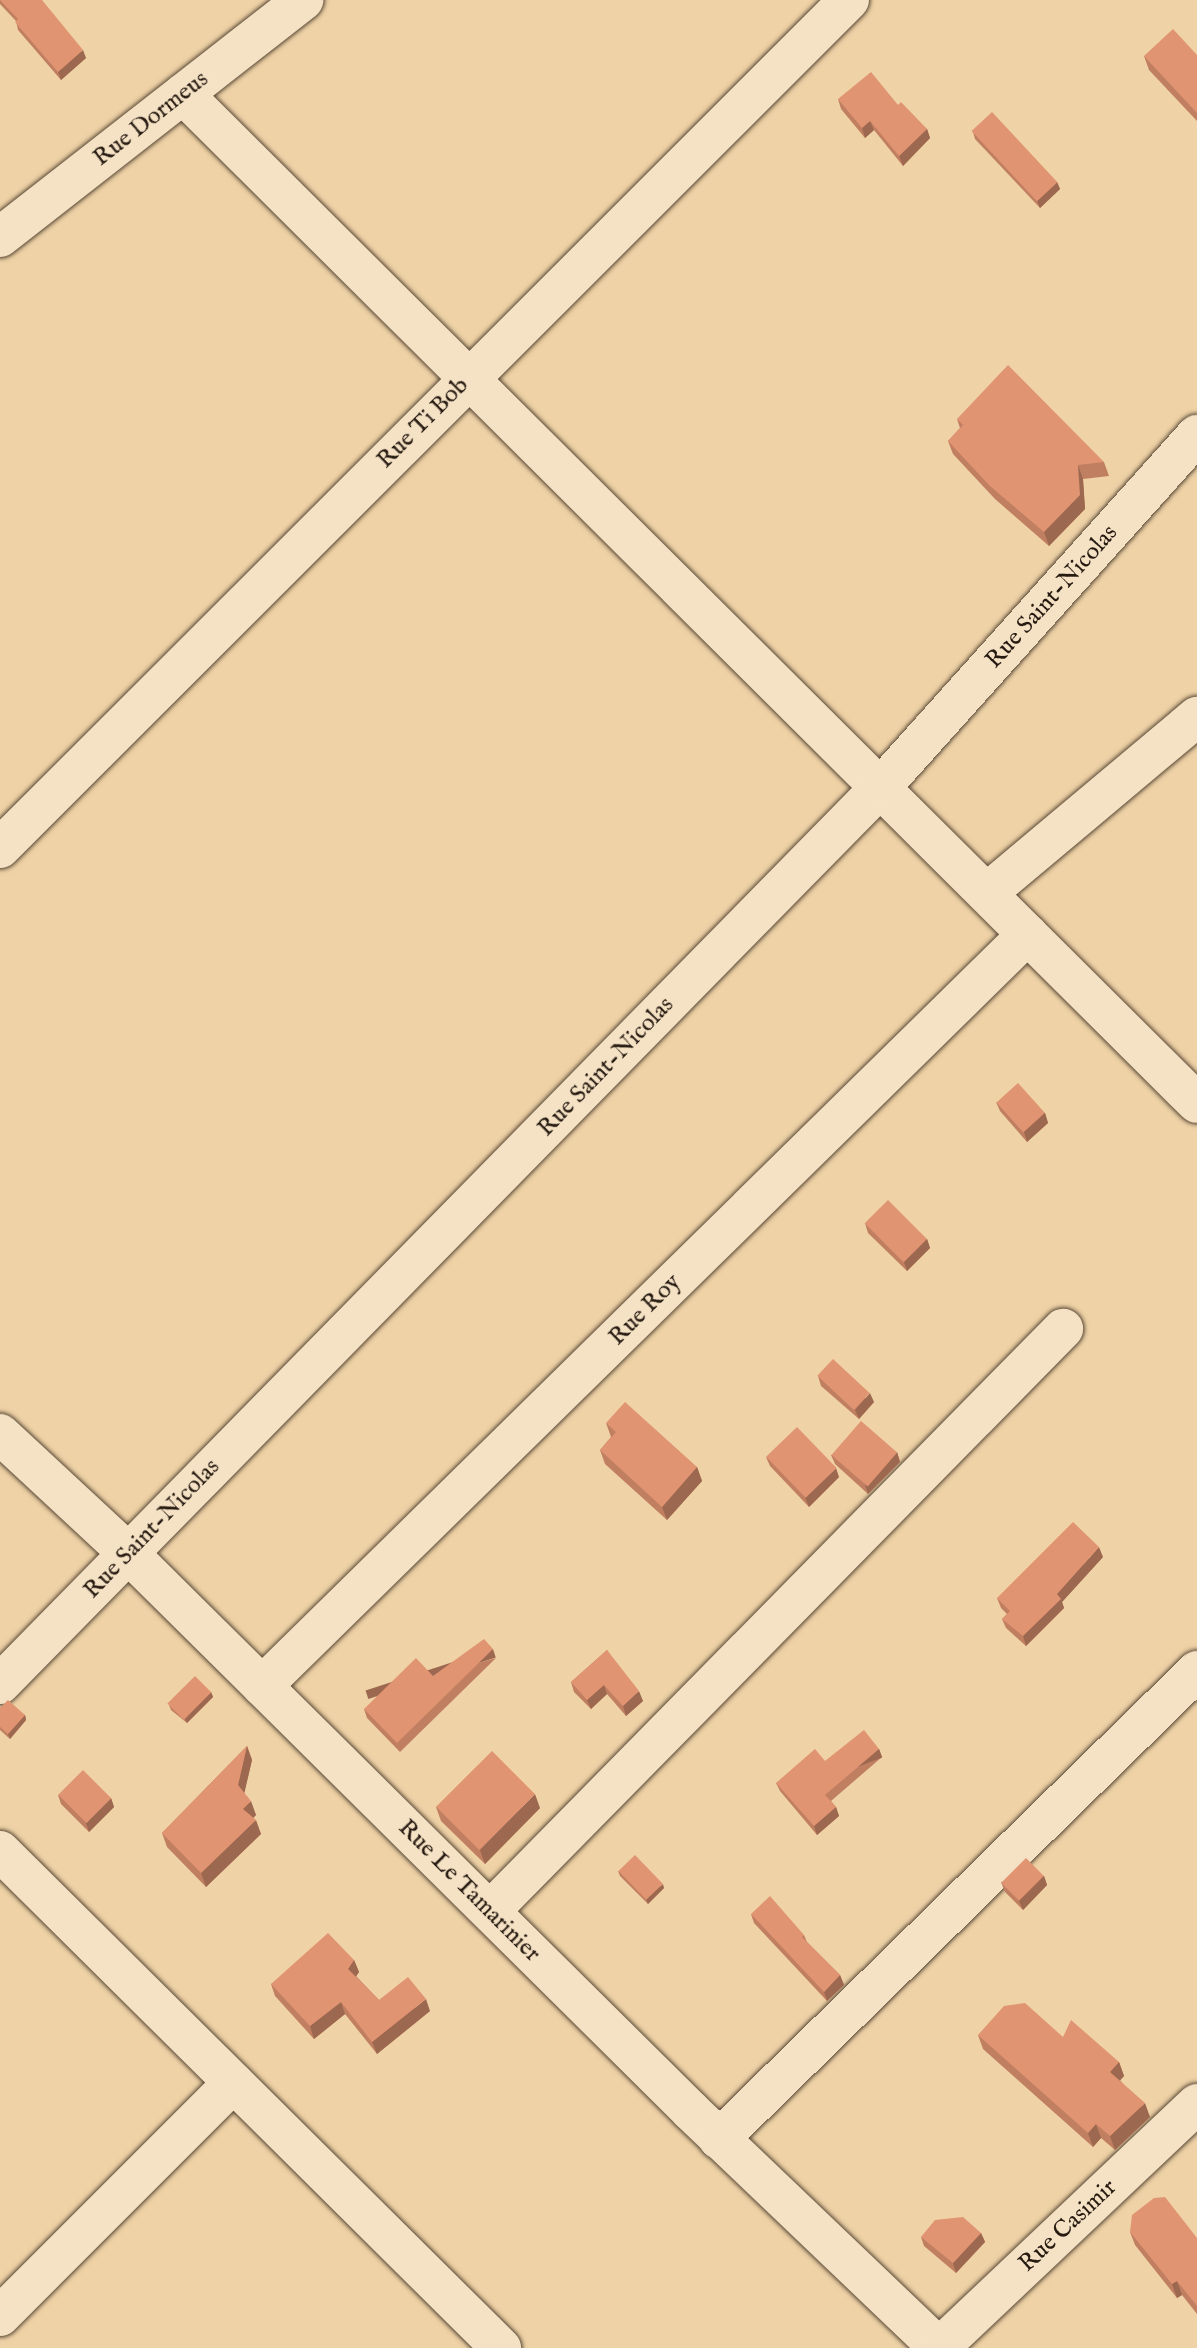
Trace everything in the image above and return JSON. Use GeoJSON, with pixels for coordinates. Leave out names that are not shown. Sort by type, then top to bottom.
{"type":"FeatureCollection","features":[{"type":"Feature","properties":{"kind":"street","name":"Rue Dormeus"},"geometry":{"type":"LineString","coordinates":[[0,237],[303,0]]}},
{"type":"Feature","properties":{"kind":"street","name":"Rue Ti Bob"},"geometry":{"type":"LineString","coordinates":[[0,848],[849,0]]}},
{"type":"Feature","properties":{"kind":"street"},"geometry":{"type":"LineString","coordinates":[[183,94],[1197,1103]]}},
{"type":"Feature","properties":{"kind":"street","name":"Rue Saint-Nicolas"},"geometry":{"type":"LineString","coordinates":[[0,1684],[881,787],[1197,435]]}},
{"type":"Feature","properties":{"kind":"street"},"geometry":{"type":"LineString","coordinates":[[987,893],[1197,717]]}},
{"type":"Feature","properties":{"kind":"street","name":"Rue Roy"},"geometry":{"type":"LineString","coordinates":[[262,1686],[1028,934]]}},
{"type":"Feature","properties":{"kind":"street"},"geometry":{"type":"LineString","coordinates":[[490,1911],[1063,1329]]}},
{"type":"Feature","properties":{"kind":"street","name":"Rue Le Tamarinier"},"geometry":{"type":"LineString","coordinates":[[0,1434],[128,1553],[719,2139],[939,2348]]}},
{"type":"Feature","properties":{"kind":"street"},"geometry":{"type":"LineString","coordinates":[[719,2139],[1197,1671]]}},
{"type":"Feature","properties":{"kind":"street"},"geometry":{"type":"LineString","coordinates":[[0,1851],[501,2348]]}},
{"type":"Feature","properties":{"kind":"street"},"geometry":{"type":"LineString","coordinates":[[0,2316],[233,2083]]}},
{"type":"Feature","properties":{"kind":"street","name":"Rue Casimir"},"geometry":{"type":"LineString","coordinates":[[939,2348],[1197,2104]]}},
{"type":"Feature","properties":{"kind":"building"},"geometry":{"type":"Polygon","coordinates":[[[0,0],[42,0],[83,50],[58,72],[0,0]]]}},
{"type":"Feature","properties":{"kind":"building"},"geometry":{"type":"Polygon","coordinates":[[[1173,29],[1197,55],[1197,113],[1144,56],[1173,29]]]}},
{"type":"Feature","properties":{"kind":"building"},"geometry":{"type":"Polygon","coordinates":[[[871,72],[898,105],[901,102],[927,129],[899,156],[870,121],[862,128],[838,99],[871,72]]]}},
{"type":"Feature","properties":{"kind":"building"},"geometry":{"type":"Polygon","coordinates":[[[992,112],[1057,182],[1037,201],[972,131],[992,112]]]}},
{"type":"Feature","properties":{"kind":"building"},"geometry":{"type":"Polygon","coordinates":[[[1008,365],[1104,462],[1078,465],[1080,495],[1044,532],[990,486],[948,441],[963,425],[957,419],[1008,365]]]}},
{"type":"Feature","properties":{"kind":"building"},"geometry":{"type":"Polygon","coordinates":[[[1018,1083],[1045,1113],[1023,1132],[996,1102],[1018,1083]]]}},
{"type":"Feature","properties":{"kind":"building"},"geometry":{"type":"Polygon","coordinates":[[[888,1200],[927,1239],[904,1262],[865,1223],[888,1200]]]}},
{"type":"Feature","properties":{"kind":"building"},"geometry":{"type":"Polygon","coordinates":[[[833,1359],[870,1393],[854,1410],[817,1376],[833,1359]]]}},
{"type":"Feature","properties":{"kind":"building"},"geometry":{"type":"Polygon","coordinates":[[[625,1402],[697,1467],[662,1507],[600,1450],[616,1432],[606,1423],[625,1402]]]}},
{"type":"Feature","properties":{"kind":"building"},"geometry":{"type":"Polygon","coordinates":[[[861,1421],[897,1452],[868,1486],[831,1455],[861,1421]]]}},
{"type":"Feature","properties":{"kind":"building"},"geometry":{"type":"Polygon","coordinates":[[[797,1427],[837,1468],[806,1498],[766,1457],[797,1427]]]}},
{"type":"Feature","properties":{"kind":"building"},"geometry":{"type":"Polygon","coordinates":[[[1073,1522],[1099,1547],[1057,1594],[1061,1599],[1023,1636],[1002,1619],[1010,1611],[997,1598],[1073,1522]]]}},
{"type":"Feature","properties":{"kind":"building"},"geometry":{"type":"Polygon","coordinates":[[[484,1639],[493,1649],[397,1743],[364,1709],[416,1658],[433,1676],[484,1639]]]}},
{"type":"Feature","properties":{"kind":"building"},"geometry":{"type":"Polygon","coordinates":[[[607,1650],[639,1691],[623,1706],[604,1685],[587,1700],[571,1682],[607,1650]]]}},
{"type":"Feature","properties":{"kind":"building"},"geometry":{"type":"Polygon","coordinates":[[[195,1676],[211,1692],[184,1720],[167,1704],[195,1676]]]}},
{"type":"Feature","properties":{"kind":"building"},"geometry":{"type":"Polygon","coordinates":[[[8,1700],[25,1715],[8,1734],[0,1727],[0,1708],[8,1700]]]}},
{"type":"Feature","properties":{"kind":"building"},"geometry":{"type":"Polygon","coordinates":[[[864,1730],[879,1749],[825,1795],[836,1807],[814,1826],[776,1783],[815,1749],[825,1761],[864,1730]]]}},
{"type":"Feature","properties":{"kind":"building"},"geometry":{"type":"Polygon","coordinates":[[[247,1746],[238,1785],[251,1801],[243,1809],[256,1820],[201,1873],[162,1833],[247,1746]]]}},
{"type":"Feature","properties":{"kind":"building"},"geometry":{"type":"Polygon","coordinates":[[[492,1751],[535,1794],[479,1850],[436,1807],[492,1751]]]}},
{"type":"Feature","properties":{"kind":"building"},"geometry":{"type":"Polygon","coordinates":[[[83,1770],[111,1798],[87,1823],[58,1795],[83,1770]]]}},
{"type":"Feature","properties":{"kind":"building"},"geometry":{"type":"Polygon","coordinates":[[[635,1855],[663,1884],[646,1900],[618,1871],[635,1855]]]}},
{"type":"Feature","properties":{"kind":"building"},"geometry":{"type":"Polygon","coordinates":[[[1026,1858],[1044,1876],[1019,1900],[1001,1883],[1026,1858]]]}},
{"type":"Feature","properties":{"kind":"building"},"geometry":{"type":"Polygon","coordinates":[[[770,1896],[804,1935],[802,1937],[840,1975],[824,1992],[751,1914],[770,1896]]]}},
{"type":"Feature","properties":{"kind":"building"},"geometry":{"type":"Polygon","coordinates":[[[328,1933],[354,1960],[348,1969],[379,2000],[408,1977],[426,1999],[372,2042],[341,2002],[310,2026],[271,1984],[328,1933]]]}},
{"type":"Feature","properties":{"kind":"building"},"geometry":{"type":"Polygon","coordinates":[[[1025,2003],[1063,2037],[1071,2020],[1119,2062],[1110,2072],[1145,2103],[1110,2136],[1096,2124],[1088,2133],[978,2035],[1004,2006],[1025,2003]]]}},
{"type":"Feature","properties":{"kind":"building"},"geometry":{"type":"Polygon","coordinates":[[[1165,2197],[1197,2238],[1197,2306],[1177,2281],[1172,2284],[1130,2232],[1132,2215],[1154,2198],[1165,2197]]]}},
{"type":"Feature","properties":{"kind":"building"},"geometry":{"type":"Polygon","coordinates":[[[963,2217],[981,2233],[953,2263],[921,2237],[935,2220],[963,2217]]]}}]}
